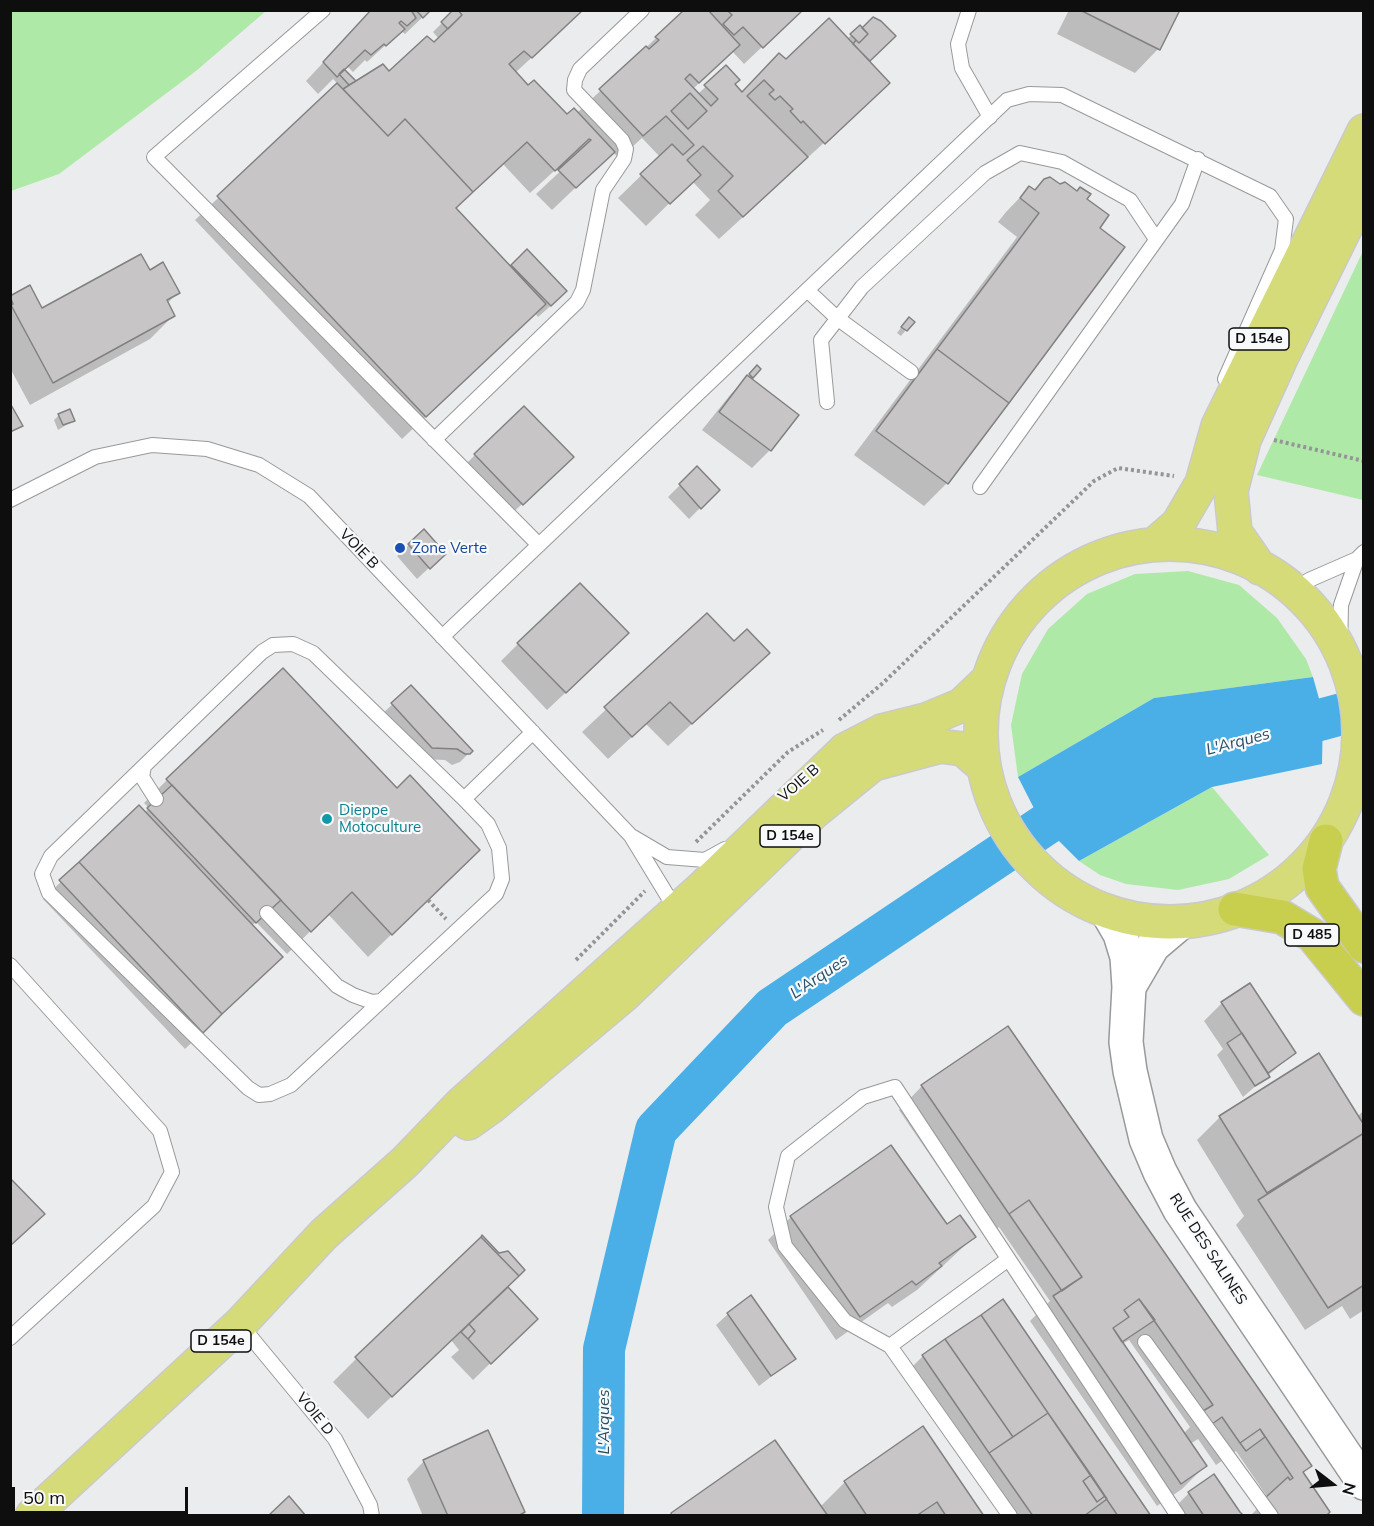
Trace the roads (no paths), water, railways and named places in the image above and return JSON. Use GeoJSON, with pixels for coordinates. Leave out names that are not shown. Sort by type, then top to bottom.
{"type":"FeatureCollection","features":[{"type":"Feature","properties":{"kind":"highway","name":"D 485"},"geometry":{"type":"LineString","coordinates":[[1326,841],[1319,869],[1322,887],[1364,946]]}},
{"type":"Feature","properties":{"kind":"highway","name":"D 485"},"geometry":{"type":"LineString","coordinates":[[1235,909],[1282,917],[1312,935],[1364,999]]}},
{"type":"Feature","properties":{"kind":"main road","name":"D 154e"},"geometry":{"type":"LineString","coordinates":[[1155,544],[1178,524],[1202,483],[1218,426],[1364,131]]}},
{"type":"Feature","properties":{"kind":"main road","name":"D 154e"},"geometry":{"type":"LineString","coordinates":[[1261,569],[1235,532],[1231,491],[1244,440],[1281,358],[1364,190]]}},
{"type":"Feature","properties":{"kind":"main road"},"geometry":{"type":"LineString","coordinates":[[1155,544],[1198,545],[1240,557],[1261,569],[1296,592],[1321,621],[1351,674],[1359,707],[1361,741],[1346,804],[1326,841],[1301,871],[1278,888],[1235,909],[1179,924],[1152,924],[1109,915],[1068,892],[1042,873],[1020,850],[1004,822],[988,779],[981,726],[987,681],[1012,622],[1039,596],[1093,560],[1155,544]]}},
{"type":"Feature","properties":{"kind":"main road","name":"D 154e"},"geometry":{"type":"LineString","coordinates":[[32,1515],[240,1324],[324,1234],[405,1162],[461,1104],[668,919],[845,750],[882,731],[926,720],[962,705],[987,681]]}},
{"type":"Feature","properties":{"kind":"main road","name":"D 154e"},"geometry":{"type":"LineString","coordinates":[[405,1162],[450,1136],[492,1106],[606,1010],[814,812],[873,764],[940,746],[963,749],[988,779]]}},
{"type":"Feature","properties":{"kind":"main road","name":"RUE DES SALINES"},"geometry":{"type":"LineString","coordinates":[[1109,915],[1124,945],[1129,987],[1126,1016],[1130,1071],[1146,1139],[1160,1172],[1180,1210],[1364,1483]]}},
{"type":"Feature","properties":{"kind":"main road","name":"RUE DES SALINES"},"geometry":{"type":"LineString","coordinates":[[1129,987],[1153,946],[1179,924]]}},
{"type":"Feature","properties":{"kind":"lane"},"geometry":{"type":"LineString","coordinates":[[323,10],[154,157],[539,545]]}},
{"type":"Feature","properties":{"kind":"lane"},"geometry":{"type":"LineString","coordinates":[[434,440],[577,302],[583,290],[603,190],[624,159],[626,149],[622,140],[574,90],[575,80],[580,69],[642,10]]}},
{"type":"Feature","properties":{"kind":"lane"},"geometry":{"type":"LineString","coordinates":[[969,10],[958,44],[962,68],[990,117]]}},
{"type":"Feature","properties":{"kind":"lane"},"geometry":{"type":"LineString","coordinates":[[442,636],[1007,100],[1029,93],[1062,95],[1198,159],[1270,196],[1286,219],[1282,250],[1234,353],[1208,429],[1198,470],[1202,483]]}},
{"type":"Feature","properties":{"kind":"lane"},"geometry":{"type":"LineString","coordinates":[[826,402],[821,340],[837,318],[862,287],[985,173],[1020,153],[1062,162],[1130,200],[1156,239]]}},
{"type":"Feature","properties":{"kind":"lane"},"geometry":{"type":"LineString","coordinates":[[980,487],[1182,204],[1198,159]]}},
{"type":"Feature","properties":{"kind":"lane"},"geometry":{"type":"LineString","coordinates":[[807,290],[837,318],[911,372]]}},
{"type":"Feature","properties":{"kind":"lane","name":"VOIE B"},"geometry":{"type":"LineString","coordinates":[[10,500],[95,457],[152,445],[207,449],[259,465],[309,496],[631,836],[670,900],[668,919]]}},
{"type":"Feature","properties":{"kind":"lane"},"geometry":{"type":"LineString","coordinates":[[1296,592],[1309,580],[1360,555]]}},
{"type":"Feature","properties":{"kind":"lane"},"geometry":{"type":"LineString","coordinates":[[1340,654],[1341,605],[1360,555]]}},
{"type":"Feature","properties":{"kind":"lane"},"geometry":{"type":"LineString","coordinates":[[283,643],[313,652],[464,800],[488,824],[500,848],[502,879],[496,894],[291,1085],[270,1094],[259,1095],[248,1088],[49,893],[42,874],[51,856],[262,652],[273,645],[283,643]]}},
{"type":"Feature","properties":{"kind":"lane"},"geometry":{"type":"LineString","coordinates":[[464,800],[533,732]]}},
{"type":"Feature","properties":{"kind":"lane","name":"VOIE B"},"geometry":{"type":"LineString","coordinates":[[631,836],[667,857],[705,860],[730,846],[813,768],[845,750]]}},
{"type":"Feature","properties":{"kind":"lane"},"geometry":{"type":"LineString","coordinates":[[144,766],[142,777],[156,799]]}},
{"type":"Feature","properties":{"kind":"lane"},"geometry":{"type":"LineString","coordinates":[[267,913],[337,986],[372,1002],[381,1001]]}},
{"type":"Feature","properties":{"kind":"lane"},"geometry":{"type":"LineString","coordinates":[[10,965],[160,1131],[172,1172],[154,1206],[10,1338]]}},
{"type":"Feature","properties":{"kind":"lane"},"geometry":{"type":"LineString","coordinates":[[1010,1515],[890,1346],[845,1322],[786,1246],[776,1207],[788,1156],[863,1097],[895,1087],[1007,1260],[1178,1515]]}},
{"type":"Feature","properties":{"kind":"lane"},"geometry":{"type":"LineString","coordinates":[[890,1346],[1007,1260]]}},
{"type":"Feature","properties":{"kind":"lane","name":"VOIE D"},"geometry":{"type":"LineString","coordinates":[[240,1324],[335,1439],[370,1505],[372,1515]]}},
{"type":"Feature","properties":{"kind":"lane"},"geometry":{"type":"LineString","coordinates":[[1145,1342],[1271,1515]]}},
{"type":"Feature","properties":{"kind":"water"},"geometry":{"type":"Polygon","coordinates":[[[1313,677],[1323,713],[1322,764],[1212,787],[1079,861],[1042,824],[1018,777],[1154,698],[1313,677]]]}},
{"type":"Feature","properties":{"kind":"waterway","name":"L'Arques"},"geometry":{"type":"LineString","coordinates":[[1268,734],[1364,708]]}},
{"type":"Feature","properties":{"kind":"waterway","name":"L'Arques"},"geometry":{"type":"LineString","coordinates":[[603,1516],[604,1349],[656,1130],[772,1008],[1091,794]]}},
{"type":"Feature","properties":{"kind":"place","name":"Zone Verte"},"geometry":{"type":"Point","coordinates":[400,548]}},
{"type":"Feature","properties":{"kind":"place","name":"Dieppe Motoculture"},"geometry":{"type":"Point","coordinates":[327,819]}}]}
